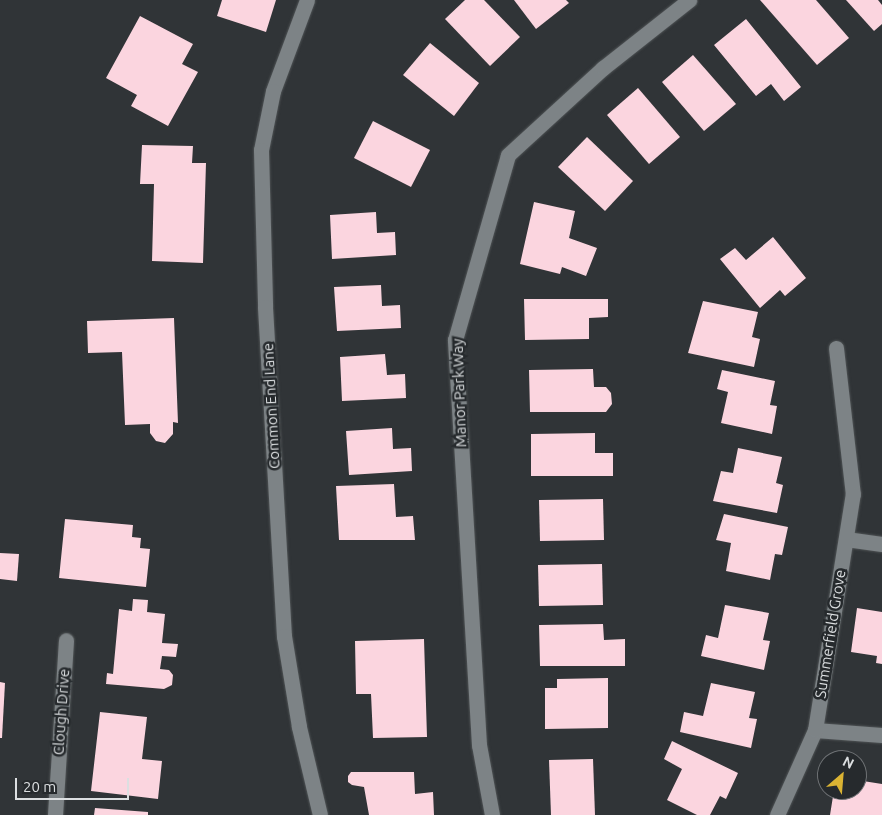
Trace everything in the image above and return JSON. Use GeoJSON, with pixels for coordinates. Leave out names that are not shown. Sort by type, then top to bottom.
{"type":"FeatureCollection","features":[{"type":"Feature","properties":{"kind":"street","name":"Common End Lane"},"geometry":{"type":"LineString","coordinates":[[307,0],[272,91],[260,150],[265,306],[284,636],[299,728],[320,815]]}},
{"type":"Feature","properties":{"kind":"street","name":"Manor Park Way"},"geometry":{"type":"LineString","coordinates":[[492,815],[479,745],[455,340],[508,156],[603,68],[689,0]]}},
{"type":"Feature","properties":{"kind":"street","name":"Summerfield Grove"},"geometry":{"type":"LineString","coordinates":[[777,815],[815,730],[853,494],[836,348]]}},
{"type":"Feature","properties":{"kind":"street"},"geometry":{"type":"LineString","coordinates":[[846,539],[882,544]]}},
{"type":"Feature","properties":{"kind":"street","name":"Clough Drive"},"geometry":{"type":"LineString","coordinates":[[55,815],[66,640]]}},
{"type":"Feature","properties":{"kind":"street"},"geometry":{"type":"LineString","coordinates":[[815,730],[882,734]]}},
{"type":"Feature","properties":{"kind":"building"},"geometry":{"type":"Polygon","coordinates":[[[222,0],[276,0],[266,32],[217,16],[222,0]]]}},
{"type":"Feature","properties":{"kind":"building"},"geometry":{"type":"Polygon","coordinates":[[[465,0],[484,0],[520,37],[490,66],[445,19],[465,0]]]}},
{"type":"Feature","properties":{"kind":"building"},"geometry":{"type":"Polygon","coordinates":[[[514,0],[566,0],[569,3],[536,29],[514,0]]]}},
{"type":"Feature","properties":{"kind":"building"},"geometry":{"type":"Polygon","coordinates":[[[760,0],[816,0],[849,38],[817,65],[760,0]]]}},
{"type":"Feature","properties":{"kind":"building"},"geometry":{"type":"Polygon","coordinates":[[[846,0],[878,0],[882,5],[882,24],[874,31],[846,0]]]}},
{"type":"Feature","properties":{"kind":"building"},"geometry":{"type":"Polygon","coordinates":[[[140,16],[193,44],[182,64],[198,72],[168,126],[131,106],[137,95],[106,78],[140,16]]]}},
{"type":"Feature","properties":{"kind":"building"},"geometry":{"type":"Polygon","coordinates":[[[746,19],[801,87],[784,101],[771,84],[756,96],[714,45],[746,19]]]}},
{"type":"Feature","properties":{"kind":"building"},"geometry":{"type":"Polygon","coordinates":[[[430,43],[479,83],[454,116],[403,75],[430,43]]]}},
{"type":"Feature","properties":{"kind":"building"},"geometry":{"type":"Polygon","coordinates":[[[693,55],[736,104],[704,131],[662,82],[693,55]]]}},
{"type":"Feature","properties":{"kind":"building"},"geometry":{"type":"Polygon","coordinates":[[[638,88],[680,137],[649,164],[607,115],[638,88]]]}},
{"type":"Feature","properties":{"kind":"building"},"geometry":{"type":"Polygon","coordinates":[[[373,121],[430,150],[411,187],[354,158],[373,121]]]}},
{"type":"Feature","properties":{"kind":"building"},"geometry":{"type":"Polygon","coordinates":[[[587,137],[633,181],[605,211],[558,167],[587,137]]]}},
{"type":"Feature","properties":{"kind":"building"},"geometry":{"type":"Polygon","coordinates":[[[142,145],[193,146],[192,163],[206,163],[203,263],[152,261],[154,184],[140,184],[142,145]]]}},
{"type":"Feature","properties":{"kind":"building"},"geometry":{"type":"Polygon","coordinates":[[[534,202],[575,211],[569,238],[597,248],[586,276],[562,267],[560,274],[520,264],[534,202]]]}},
{"type":"Feature","properties":{"kind":"building"},"geometry":{"type":"Polygon","coordinates":[[[376,212],[377,233],[395,232],[396,255],[332,259],[330,215],[376,212]]]}},
{"type":"Feature","properties":{"kind":"building"},"geometry":{"type":"Polygon","coordinates":[[[773,237],[806,278],[785,296],[780,290],[760,308],[720,259],[735,248],[746,260],[773,237]]]}},
{"type":"Feature","properties":{"kind":"building"},"geometry":{"type":"Polygon","coordinates":[[[381,285],[382,306],[400,305],[401,328],[337,331],[334,287],[381,285]]]}},
{"type":"Feature","properties":{"kind":"building"},"geometry":{"type":"Polygon","coordinates":[[[524,299],[608,299],[608,317],[589,318],[589,339],[525,340],[524,299]]]}},
{"type":"Feature","properties":{"kind":"building"},"geometry":{"type":"Polygon","coordinates":[[[703,301],[758,312],[752,337],[760,339],[754,367],[688,353],[703,301]]]}},
{"type":"Feature","properties":{"kind":"building"},"geometry":{"type":"Polygon","coordinates":[[[174,318],[178,423],[173,422],[173,434],[165,443],[156,441],[150,433],[150,424],[125,425],[122,352],[88,353],[87,321],[174,318]]]}},
{"type":"Feature","properties":{"kind":"building"},"geometry":{"type":"Polygon","coordinates":[[[385,354],[387,375],[405,374],[406,398],[342,401],[340,357],[385,354]]]}},
{"type":"Feature","properties":{"kind":"building"},"geometry":{"type":"Polygon","coordinates":[[[593,369],[594,387],[606,387],[611,393],[612,404],[606,412],[530,412],[529,370],[593,369]]]}},
{"type":"Feature","properties":{"kind":"building"},"geometry":{"type":"Polygon","coordinates":[[[722,370],[775,381],[770,405],[777,406],[772,434],[721,423],[728,392],[717,389],[722,370]]]}},
{"type":"Feature","properties":{"kind":"building"},"geometry":{"type":"Polygon","coordinates":[[[392,428],[393,449],[411,448],[412,471],[349,475],[346,431],[392,428]]]}},
{"type":"Feature","properties":{"kind":"building"},"geometry":{"type":"Polygon","coordinates":[[[595,433],[595,453],[613,453],[613,476],[531,476],[531,434],[595,433]]]}},
{"type":"Feature","properties":{"kind":"building"},"geometry":{"type":"Polygon","coordinates":[[[738,448],[782,457],[776,483],[783,485],[777,513],[713,501],[721,471],[733,473],[738,448]]]}},
{"type":"Feature","properties":{"kind":"building"},"geometry":{"type":"Polygon","coordinates":[[[394,484],[396,517],[413,516],[415,540],[339,540],[336,486],[394,484]]]}},
{"type":"Feature","properties":{"kind":"building"},"geometry":{"type":"Polygon","coordinates":[[[603,499],[604,540],[540,541],[539,500],[603,499]]]}},
{"type":"Feature","properties":{"kind":"building"},"geometry":{"type":"Polygon","coordinates":[[[724,514],[788,527],[782,555],[775,554],[770,580],[726,571],[731,543],[716,540],[724,514]]]}},
{"type":"Feature","properties":{"kind":"building"},"geometry":{"type":"Polygon","coordinates":[[[65,519],[133,525],[132,537],[141,538],[140,548],[150,549],[146,587],[59,578],[65,519]]]}},
{"type":"Feature","properties":{"kind":"building"},"geometry":{"type":"Polygon","coordinates":[[[0,553],[19,554],[17,581],[0,579],[0,553]]]}},
{"type":"Feature","properties":{"kind":"building"},"geometry":{"type":"Polygon","coordinates":[[[602,564],[603,605],[539,606],[538,565],[602,564]]]}},
{"type":"Feature","properties":{"kind":"building"},"geometry":{"type":"Polygon","coordinates":[[[133,599],[148,600],[147,612],[165,614],[162,643],[178,644],[176,657],[162,656],[160,669],[169,670],[173,675],[172,685],[164,689],[106,684],[107,673],[113,674],[119,609],[132,611],[133,599]]]}},
{"type":"Feature","properties":{"kind":"building"},"geometry":{"type":"Polygon","coordinates":[[[725,605],[769,613],[763,640],[770,641],[764,670],[701,656],[706,635],[718,638],[725,605]]]}},
{"type":"Feature","properties":{"kind":"building"},"geometry":{"type":"Polygon","coordinates":[[[857,608],[882,612],[882,664],[876,663],[877,656],[851,652],[857,608]]]}},
{"type":"Feature","properties":{"kind":"building"},"geometry":{"type":"Polygon","coordinates":[[[603,624],[604,640],[625,639],[625,666],[540,666],[539,625],[603,624]]]}},
{"type":"Feature","properties":{"kind":"building"},"geometry":{"type":"Polygon","coordinates":[[[424,639],[427,737],[373,738],[371,694],[356,694],[355,641],[424,639]]]}},
{"type":"Feature","properties":{"kind":"building"},"geometry":{"type":"Polygon","coordinates":[[[608,678],[608,728],[545,729],[545,688],[557,688],[557,679],[608,678]]]}},
{"type":"Feature","properties":{"kind":"building"},"geometry":{"type":"Polygon","coordinates":[[[0,682],[5,683],[2,738],[0,738],[0,682]]]}},
{"type":"Feature","properties":{"kind":"building"},"geometry":{"type":"Polygon","coordinates":[[[711,683],[755,692],[749,718],[757,719],[751,748],[680,732],[684,712],[703,716],[711,683]]]}},
{"type":"Feature","properties":{"kind":"building"},"geometry":{"type":"Polygon","coordinates":[[[100,712],[147,717],[142,759],[162,761],[158,799],[91,791],[100,712]]]}},
{"type":"Feature","properties":{"kind":"building"},"geometry":{"type":"Polygon","coordinates":[[[672,741],[738,773],[726,799],[720,796],[710,815],[697,815],[667,800],[682,769],[664,759],[672,741]]]}},
{"type":"Feature","properties":{"kind":"building"},"geometry":{"type":"Polygon","coordinates":[[[593,759],[595,815],[551,815],[549,760],[593,759]]]}},
{"type":"Feature","properties":{"kind":"building"},"geometry":{"type":"Polygon","coordinates":[[[351,772],[414,772],[415,794],[433,792],[434,815],[369,815],[364,787],[352,785],[348,782],[348,776],[351,772]]]}},
{"type":"Feature","properties":{"kind":"building"},"geometry":{"type":"Polygon","coordinates":[[[867,782],[882,784],[882,815],[830,815],[832,800],[867,800],[867,782]]]}},
{"type":"Feature","properties":{"kind":"building"},"geometry":{"type":"Polygon","coordinates":[[[95,808],[148,812],[148,815],[94,815],[95,808]]]}}]}
